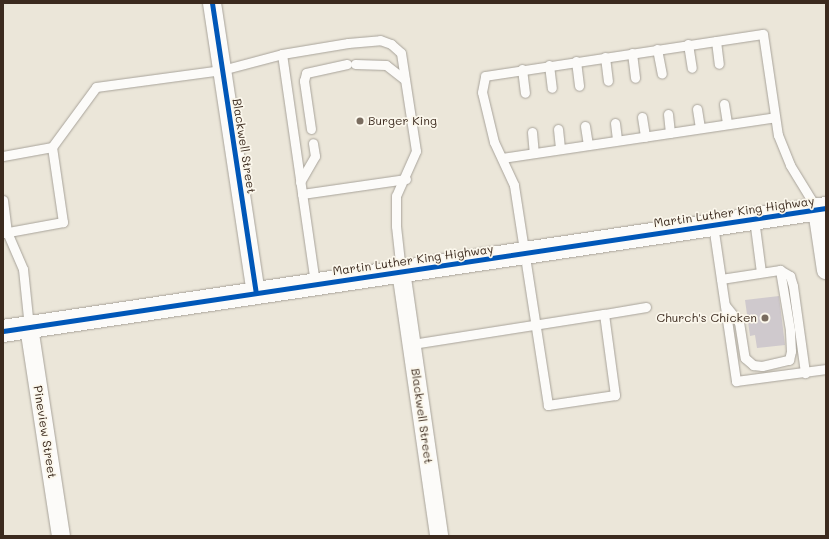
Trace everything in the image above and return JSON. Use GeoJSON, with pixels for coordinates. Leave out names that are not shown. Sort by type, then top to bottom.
{"type":"FeatureCollection","features":[{"type":"Feature","properties":{"kind":"highway","name":"Martin Luther King Highway"},"geometry":{"type":"LineString","coordinates":[[3,331],[822,209]]}},
{"type":"Feature","properties":{"kind":"street","name":"Blackwell Street"},"geometry":{"type":"LineString","coordinates":[[212,3],[256,293]]}},
{"type":"Feature","properties":{"kind":"street"},"geometry":{"type":"LineString","coordinates":[[822,209],[826,270]]}},
{"type":"Feature","properties":{"kind":"street","name":"Blackwell Street"},"geometry":{"type":"LineString","coordinates":[[401,272],[439,536]]}},
{"type":"Feature","properties":{"kind":"street","name":"Pineview Street"},"geometry":{"type":"LineString","coordinates":[[29,327],[61,536]]}},
{"type":"Feature","properties":{"kind":"lane"},"geometry":{"type":"LineString","coordinates":[[604,314],[615,395],[548,405],[514,185],[494,142],[482,92],[485,76],[522,69],[763,34],[778,135],[790,165],[822,209]]}},
{"type":"Feature","properties":{"kind":"lane"},"geometry":{"type":"LineString","coordinates":[[3,156],[52,147],[96,87],[222,70],[282,54],[380,40],[391,44],[401,54],[416,151],[406,179],[396,196],[396,226],[401,272]]}},
{"type":"Feature","properties":{"kind":"lane"},"geometry":{"type":"LineString","coordinates":[[716,41],[719,64]]}},
{"type":"Feature","properties":{"kind":"lane"},"geometry":{"type":"LineString","coordinates":[[688,44],[692,68]]}},
{"type":"Feature","properties":{"kind":"lane"},"geometry":{"type":"LineString","coordinates":[[657,49],[662,74]]}},
{"type":"Feature","properties":{"kind":"lane"},"geometry":{"type":"LineString","coordinates":[[632,53],[635,78]]}},
{"type":"Feature","properties":{"kind":"lane"},"geometry":{"type":"LineString","coordinates":[[282,54],[315,284]]}},
{"type":"Feature","properties":{"kind":"lane"},"geometry":{"type":"LineString","coordinates":[[605,57],[608,81]]}},
{"type":"Feature","properties":{"kind":"lane"},"geometry":{"type":"LineString","coordinates":[[576,61],[579,86]]}},
{"type":"Feature","properties":{"kind":"lane"},"geometry":{"type":"LineString","coordinates":[[311,130],[304,81],[306,73],[317,68],[351,64],[386,65],[405,80]]}},
{"type":"Feature","properties":{"kind":"lane"},"geometry":{"type":"LineString","coordinates":[[549,65],[552,88]]}},
{"type":"Feature","properties":{"kind":"lane"},"geometry":{"type":"LineString","coordinates":[[522,69],[525,93]]}},
{"type":"Feature","properties":{"kind":"lane"},"geometry":{"type":"LineString","coordinates":[[724,104],[727,124]]}},
{"type":"Feature","properties":{"kind":"lane"},"geometry":{"type":"LineString","coordinates":[[697,109],[700,128]]}},
{"type":"Feature","properties":{"kind":"lane"},"geometry":{"type":"LineString","coordinates":[[668,114],[670,133]]}},
{"type":"Feature","properties":{"kind":"lane"},"geometry":{"type":"LineString","coordinates":[[642,117],[645,136]]}},
{"type":"Feature","properties":{"kind":"lane"},"geometry":{"type":"LineString","coordinates":[[502,158],[775,117]]}},
{"type":"Feature","properties":{"kind":"lane"},"geometry":{"type":"LineString","coordinates":[[615,122],[617,140]]}},
{"type":"Feature","properties":{"kind":"lane"},"geometry":{"type":"LineString","coordinates":[[585,126],[588,145]]}},
{"type":"Feature","properties":{"kind":"lane"},"geometry":{"type":"LineString","coordinates":[[558,129],[560,149]]}},
{"type":"Feature","properties":{"kind":"lane"},"geometry":{"type":"LineString","coordinates":[[532,132],[534,153]]}},
{"type":"Feature","properties":{"kind":"lane"},"geometry":{"type":"LineString","coordinates":[[300,182],[315,156],[313,143]]}},
{"type":"Feature","properties":{"kind":"lane"},"geometry":{"type":"LineString","coordinates":[[5,233],[63,222],[52,147]]}},
{"type":"Feature","properties":{"kind":"lane"},"geometry":{"type":"LineString","coordinates":[[302,194],[406,179]]}},
{"type":"Feature","properties":{"kind":"lane"},"geometry":{"type":"LineString","coordinates":[[3,200],[5,233],[23,269],[29,327]]}},
{"type":"Feature","properties":{"kind":"lane"},"geometry":{"type":"LineString","coordinates":[[754,219],[761,272]]}},
{"type":"Feature","properties":{"kind":"lane"},"geometry":{"type":"LineString","coordinates":[[713,225],[736,381],[826,370]]}},
{"type":"Feature","properties":{"kind":"lane"},"geometry":{"type":"LineString","coordinates":[[721,279],[780,270],[790,276],[794,286],[805,373]]}},
{"type":"Feature","properties":{"kind":"lane"},"geometry":{"type":"LineString","coordinates":[[725,305],[739,322],[745,358],[753,365],[762,366],[789,360],[791,351],[790,330],[780,270]]}},
{"type":"Feature","properties":{"kind":"lane"},"geometry":{"type":"LineString","coordinates":[[412,344],[646,307]]}},
{"type":"Feature","properties":{"kind":"building","name":"Church's Chicken"},"geometry":{"type":"Polygon","coordinates":[[[779,296],[785,345],[757,348],[755,335],[750,336],[745,300],[779,296]]]}},
{"type":"Feature","properties":{"kind":"cycle path"},"geometry":{"type":"LineString","coordinates":[[212,3],[256,293]]}},
{"type":"Feature","properties":{"kind":"cycle path"},"geometry":{"type":"LineString","coordinates":[[3,331],[826,208]]}},
{"type":"Feature","properties":{"kind":"place","name":"Burger King"},"geometry":{"type":"Point","coordinates":[360,121]}},
{"type":"Feature","properties":{"kind":"place","name":"Church's Chicken"},"geometry":{"type":"Point","coordinates":[765,318]}}]}
